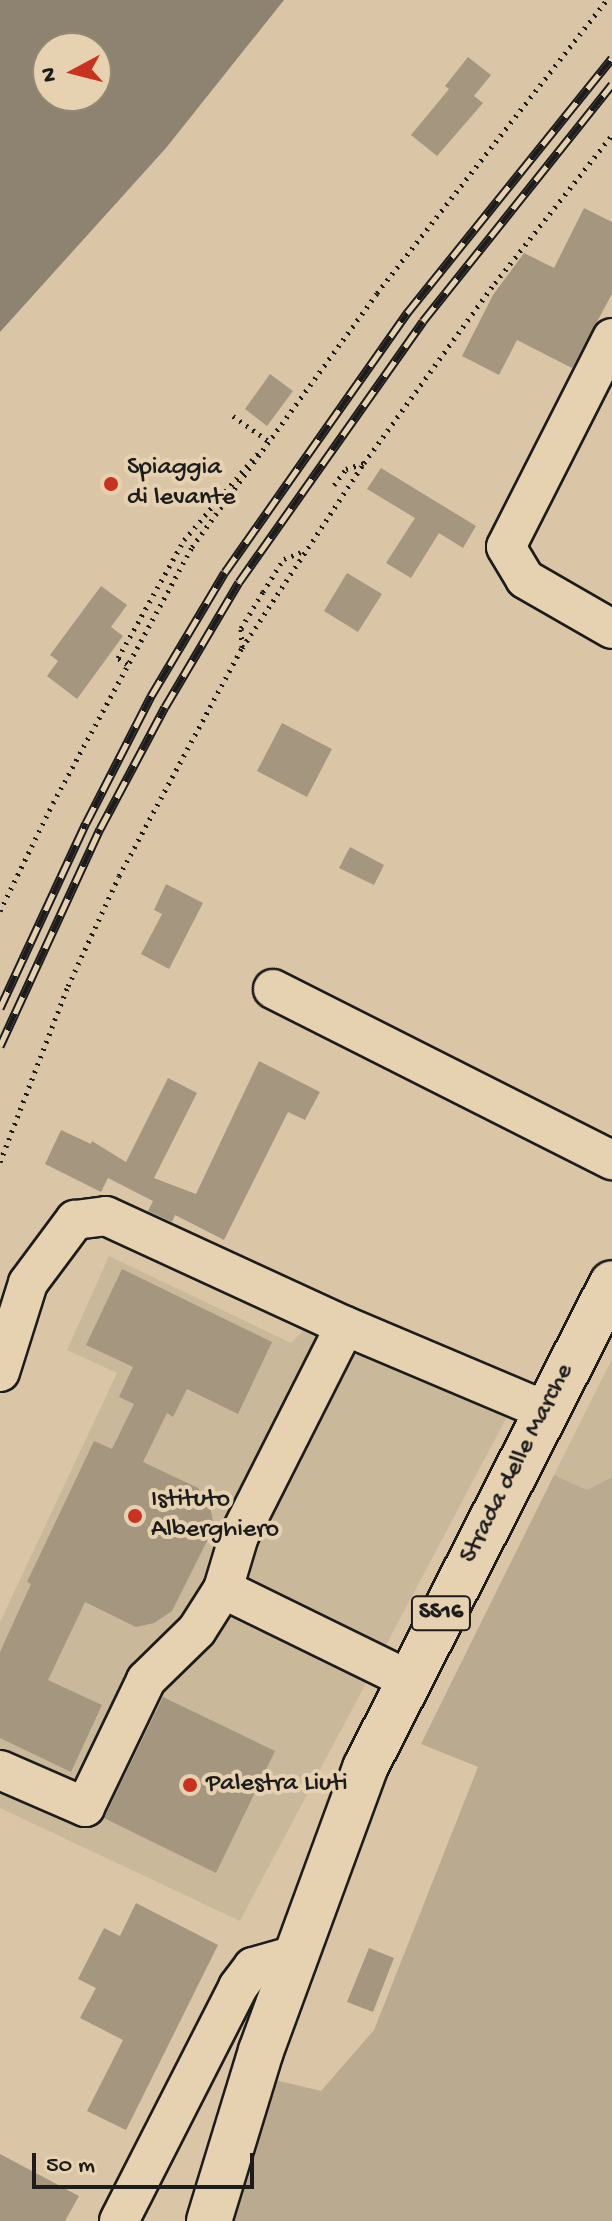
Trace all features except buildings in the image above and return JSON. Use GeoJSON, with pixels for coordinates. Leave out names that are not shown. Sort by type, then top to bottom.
{"type":"FeatureCollection","features":[{"type":"Feature","properties":{"kind":"main road","name":"Strada delle Marche"},"geometry":{"type":"LineString","coordinates":[[295,1955],[341,1826],[407,1679],[612,1283]]}},
{"type":"Feature","properties":{"kind":"main road","name":"SS16"},"geometry":{"type":"LineString","coordinates":[[209,2221],[295,1955]]}},
{"type":"Feature","properties":{"kind":"street"},"geometry":{"type":"LineString","coordinates":[[612,338],[506,547],[525,579],[612,629]]}},
{"type":"Feature","properties":{"kind":"street"},"geometry":{"type":"LineString","coordinates":[[273,989],[612,1160]]}},
{"type":"Feature","properties":{"kind":"street"},"geometry":{"type":"LineString","coordinates":[[0,1372],[28,1283],[75,1220],[106,1216],[345,1326],[546,1411]]}},
{"type":"Feature","properties":{"kind":"street"},"geometry":{"type":"LineString","coordinates":[[0,1770],[85,1807],[146,1680],[197,1630],[223,1589],[239,1536],[345,1326]]}},
{"type":"Feature","properties":{"kind":"street"},"geometry":{"type":"LineString","coordinates":[[223,1589],[407,1679]]}},
{"type":"Feature","properties":{"kind":"street"},"geometry":{"type":"LineString","coordinates":[[119,2221],[238,1987],[253,1967],[295,1955]]}},
{"type":"Feature","properties":{"kind":"path"},"geometry":{"type":"LineString","coordinates":[[0,911],[127,664],[192,547],[377,293],[607,0]]}},
{"type":"Feature","properties":{"kind":"path"},"geometry":{"type":"LineString","coordinates":[[0,1162],[68,986],[119,876],[242,648],[303,551],[364,463],[495,283],[612,135]]}},
{"type":"Feature","properties":{"kind":"path"},"geometry":{"type":"LineString","coordinates":[[233,416],[267,440]]}},
{"type":"Feature","properties":{"kind":"path"},"geometry":{"type":"LineString","coordinates":[[127,664],[118,658],[184,540],[250,458],[263,449]]}},
{"type":"Feature","properties":{"kind":"path"},"geometry":{"type":"LineString","coordinates":[[334,485],[346,469],[364,463]]}},
{"type":"Feature","properties":{"kind":"path"},"geometry":{"type":"LineString","coordinates":[[242,648],[241,628],[263,592],[284,559],[303,551]]}},
{"type":"Feature","properties":{"kind":"shaded area"},"geometry":{"type":"Polygon","coordinates":[[[0,0],[284,0],[166,148],[0,332],[0,0]]]}},
{"type":"Feature","properties":{"kind":"shaded area"},"geometry":{"type":"Polygon","coordinates":[[[109,1256],[291,1343],[304,1330],[406,1368],[509,1413],[240,1921],[0,1808],[0,1622],[117,1373],[67,1350],[109,1256]]]}},
{"type":"Feature","properties":{"kind":"shaded area"},"geometry":{"type":"Polygon","coordinates":[[[612,1359],[612,1477],[587,1490],[554,1475],[612,1359]]]}},
{"type":"Feature","properties":{"kind":"shaded area"},"geometry":{"type":"Polygon","coordinates":[[[554,1475],[587,1490],[612,1477],[612,2221],[231,2221],[275,2080],[321,2091],[374,2030],[478,1767],[421,1744],[554,1475]]]}},
{"type":"Feature","properties":{"kind":"railway"},"geometry":{"type":"LineString","coordinates":[[0,1008],[86,823],[151,696],[225,572],[407,313],[612,58]]}},
{"type":"Feature","properties":{"kind":"railway"},"geometry":{"type":"LineString","coordinates":[[0,1046],[100,829],[165,707],[239,582],[423,321],[612,84]]}},
{"type":"Feature","properties":{"kind":"place","name":"Spiaggia di levante"},"geometry":{"type":"Point","coordinates":[111,484]}},
{"type":"Feature","properties":{"kind":"place","name":"Istituto Alberghiero"},"geometry":{"type":"Point","coordinates":[135,1516]}},
{"type":"Feature","properties":{"kind":"place","name":"Palestra Liuti"},"geometry":{"type":"Point","coordinates":[190,1785]}}]}
